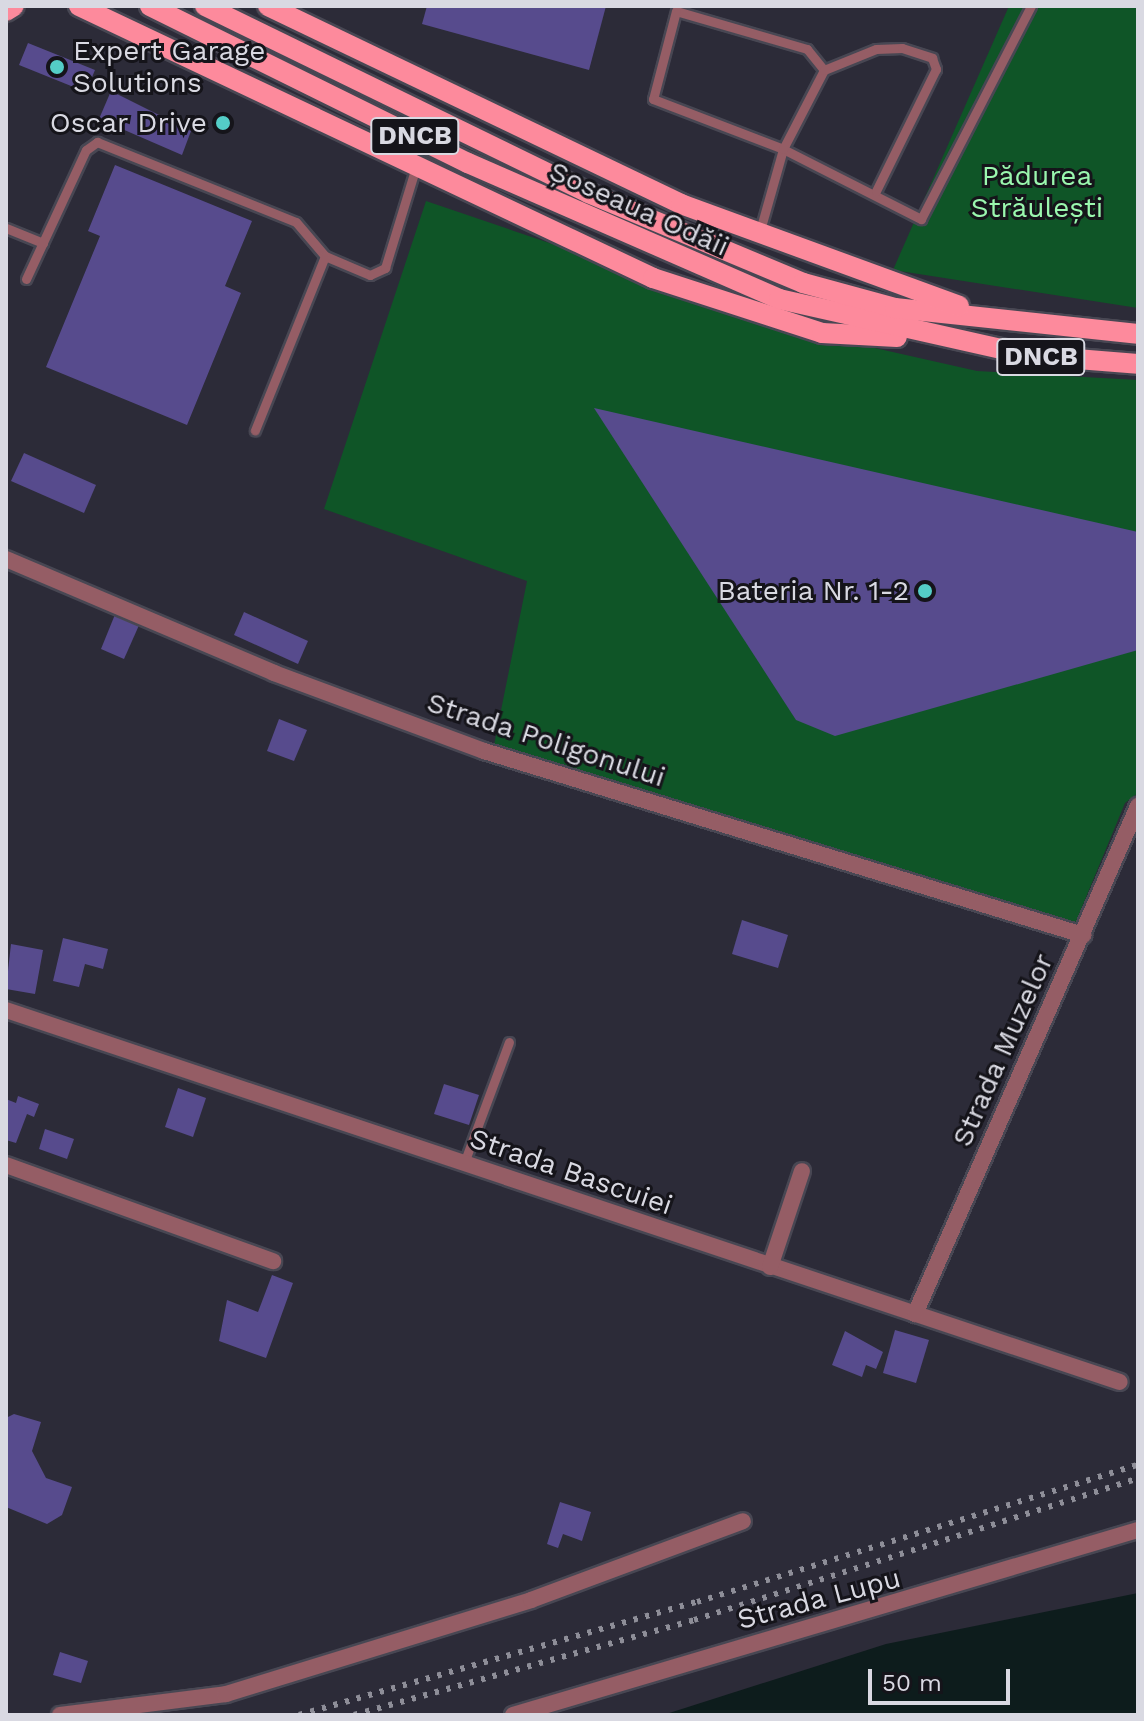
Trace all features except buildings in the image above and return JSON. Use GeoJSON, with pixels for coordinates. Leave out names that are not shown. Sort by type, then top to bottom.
{"type":"FeatureCollection","features":[{"type":"Feature","properties":{"kind":"main road"},"geometry":{"type":"LineString","coordinates":[[6,11],[14,6]]}},
{"type":"Feature","properties":{"kind":"main road"},"geometry":{"type":"LineString","coordinates":[[79,6],[415,170],[653,278],[822,333],[944,339]]}},
{"type":"Feature","properties":{"kind":"main road","name":"Șoseaua Odăii"},"geometry":{"type":"LineString","coordinates":[[150,6],[682,261],[779,299],[944,339],[1138,364]]}},
{"type":"Feature","properties":{"kind":"main road","name":"Șoseaua Odăii"},"geometry":{"type":"LineString","coordinates":[[205,6],[735,258],[895,308],[1138,334]]}},
{"type":"Feature","properties":{"kind":"main road"},"geometry":{"type":"LineString","coordinates":[[268,6],[758,237],[1005,319]]}},
{"type":"Feature","properties":{"kind":"street","name":"Strada Poligonului"},"geometry":{"type":"LineString","coordinates":[[6,559],[274,673],[484,751],[1083,935]]}},
{"type":"Feature","properties":{"kind":"street","name":"Strada Muzelor"},"geometry":{"type":"LineString","coordinates":[[915,1314],[1138,806]]}},
{"type":"Feature","properties":{"kind":"street","name":"Strada Bascuiei"},"geometry":{"type":"LineString","coordinates":[[6,1010],[1120,1382]]}},
{"type":"Feature","properties":{"kind":"street"},"geometry":{"type":"LineString","coordinates":[[6,1165],[273,1261]]}},
{"type":"Feature","properties":{"kind":"street"},"geometry":{"type":"LineString","coordinates":[[770,1267],[802,1171]]}},
{"type":"Feature","properties":{"kind":"street"},"geometry":{"type":"LineString","coordinates":[[60,1715],[226,1694],[531,1600],[743,1521]]}},
{"type":"Feature","properties":{"kind":"street","name":"Strada Lupu"},"geometry":{"type":"LineString","coordinates":[[513,1715],[1138,1530]]}},
{"type":"Feature","properties":{"kind":"lane"},"geometry":{"type":"LineString","coordinates":[[824,70],[807,49],[676,11],[653,99],[783,149],[876,191],[921,219],[1031,6]]}},
{"type":"Feature","properties":{"kind":"lane"},"geometry":{"type":"LineString","coordinates":[[758,237],[783,149],[824,70],[876,49],[902,48],[932,58],[936,69],[876,191]]}},
{"type":"Feature","properties":{"kind":"lane"},"geometry":{"type":"LineString","coordinates":[[26,279],[86,150],[97,142],[296,222],[325,256],[370,275],[385,268],[415,170]]}},
{"type":"Feature","properties":{"kind":"lane"},"geometry":{"type":"LineString","coordinates":[[6,228],[43,243]]}},
{"type":"Feature","properties":{"kind":"lane"},"geometry":{"type":"LineString","coordinates":[[255,430],[325,256]]}},
{"type":"Feature","properties":{"kind":"lane"},"geometry":{"type":"LineString","coordinates":[[464,1163],[509,1042]]}},
{"type":"Feature","properties":{"kind":"green space","name":"Pădurea Străulești"},"geometry":{"type":"Polygon","coordinates":[[[1009,6],[1138,6],[1138,308],[893,270],[1009,6]]]}},
{"type":"Feature","properties":{"kind":"green space"},"geometry":{"type":"Polygon","coordinates":[[[426,201],[826,337],[977,371],[1138,380],[1138,793],[1125,803],[1072,931],[494,745],[527,581],[324,509],[426,201]]]}},
{"type":"Feature","properties":{"kind":"shaded area"},"geometry":{"type":"Polygon","coordinates":[[[1138,1593],[1138,1715],[663,1715],[886,1644],[1138,1593]]]}},
{"type":"Feature","properties":{"kind":"railway"},"geometry":{"type":"LineString","coordinates":[[299,1715],[697,1602],[1138,1465]]}},
{"type":"Feature","properties":{"kind":"railway"},"geometry":{"type":"LineString","coordinates":[[354,1715],[694,1620],[1138,1478]]}},
{"type":"Feature","properties":{"kind":"place","name":"Expert Garage Solutions"},"geometry":{"type":"Point","coordinates":[57,67]}},
{"type":"Feature","properties":{"kind":"place","name":"Oscar Drive"},"geometry":{"type":"Point","coordinates":[223,123]}},
{"type":"Feature","properties":{"kind":"place","name":"Bateria Nr. 1-2"},"geometry":{"type":"Point","coordinates":[925,591]}}]}
